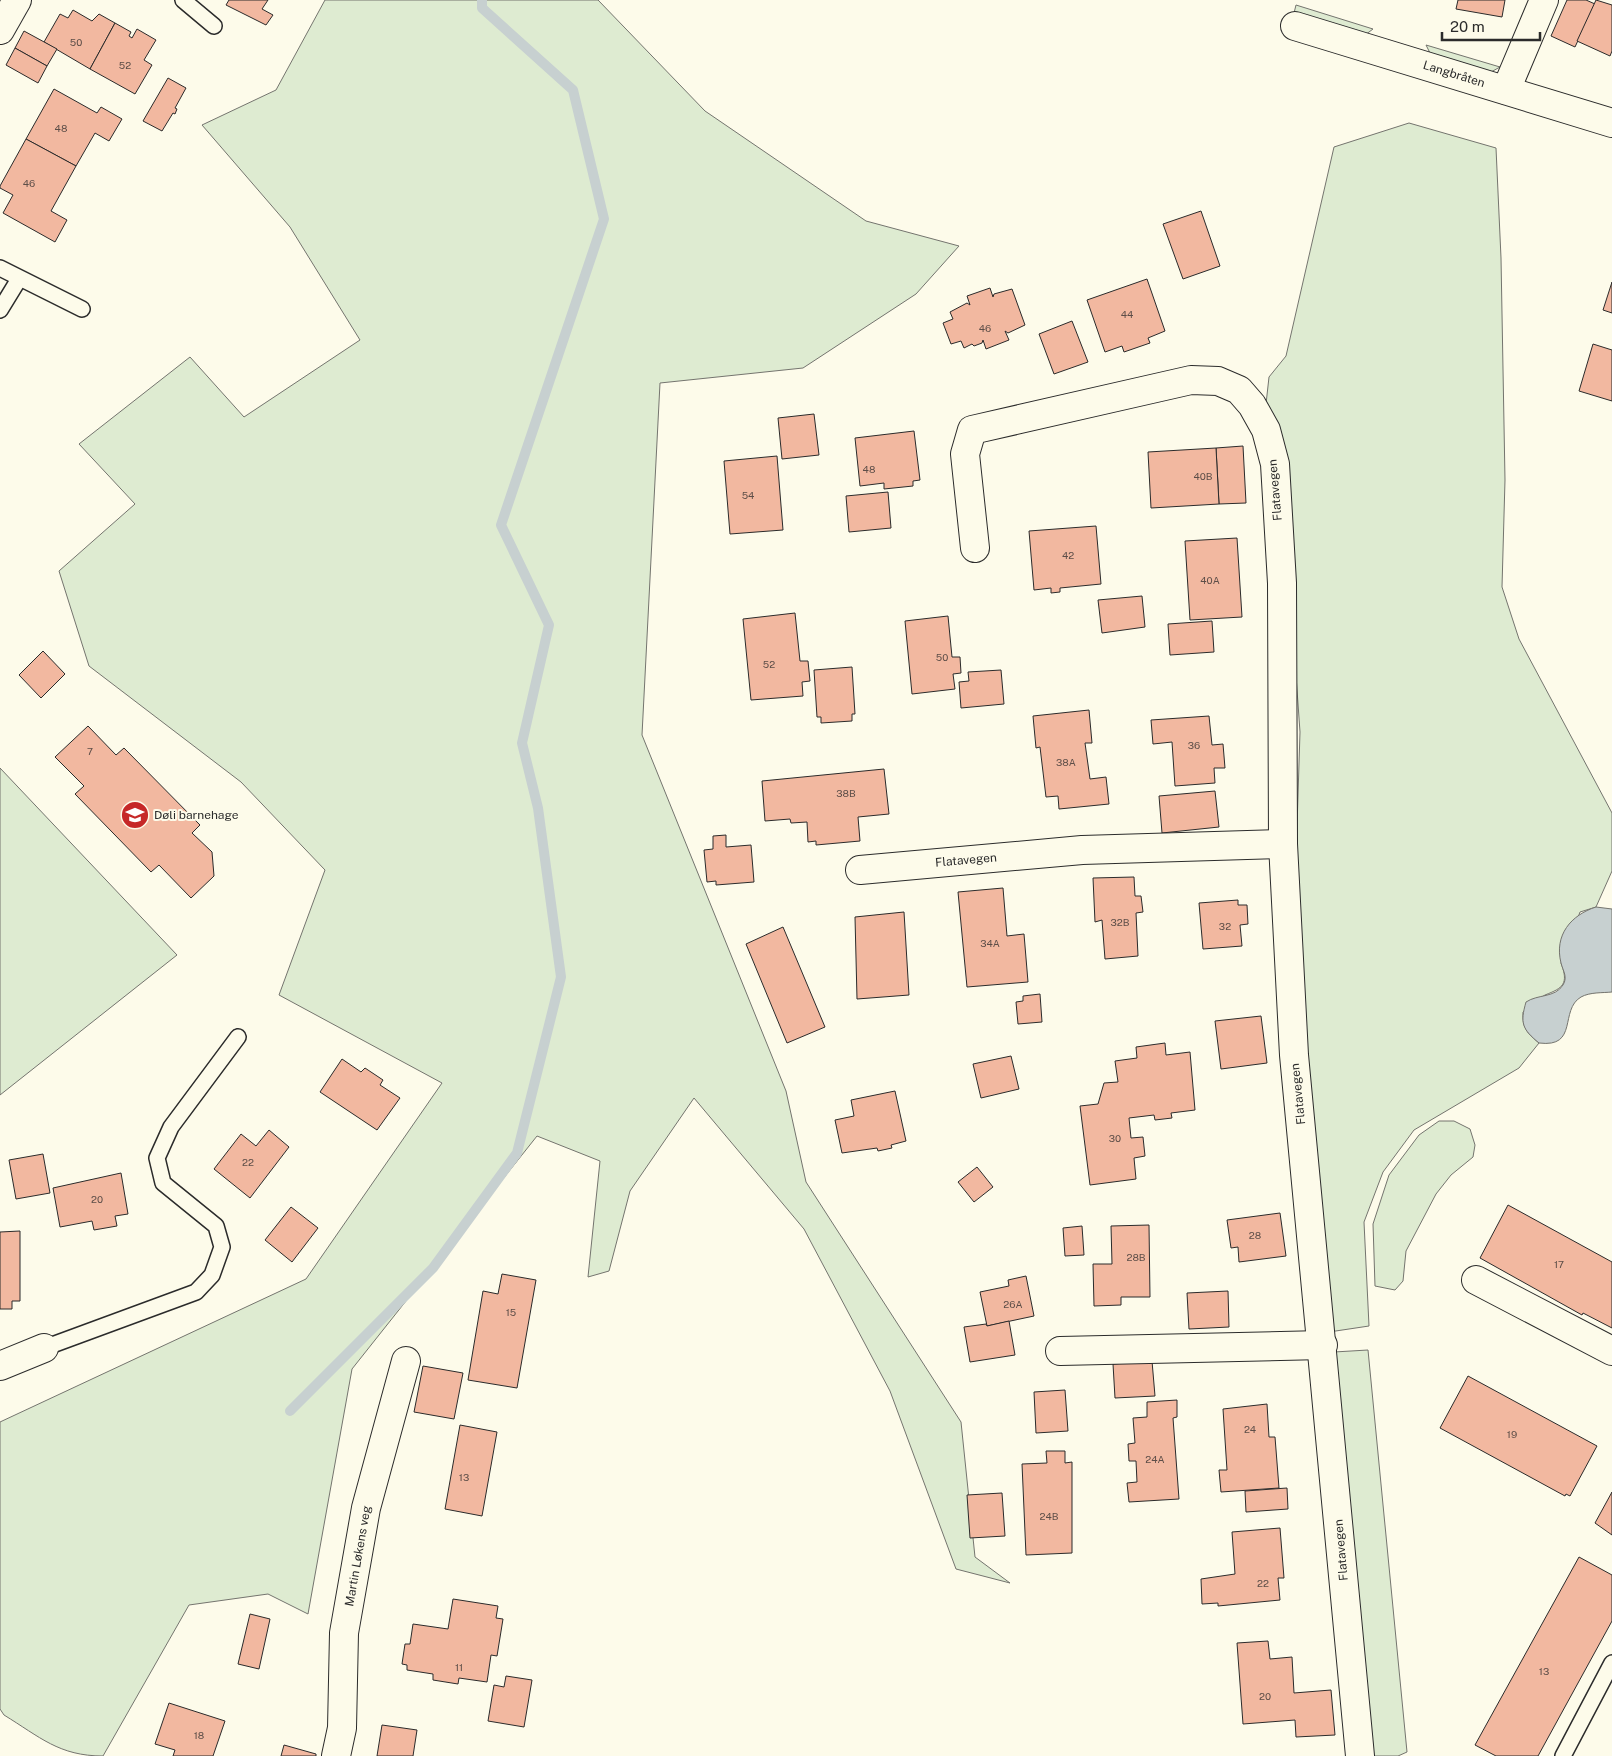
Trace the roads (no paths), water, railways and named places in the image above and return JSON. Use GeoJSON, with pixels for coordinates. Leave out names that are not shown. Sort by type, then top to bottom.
{"type":"FeatureCollection","features":[{"type":"Feature","properties":{"kind":"street"},"geometry":{"type":"LineString","coordinates":[[0,30],[17,0]]}},
{"type":"Feature","properties":{"kind":"street"},"geometry":{"type":"LineString","coordinates":[[1506,90],[1544,0]]}},
{"type":"Feature","properties":{"kind":"street","name":"Langbråten"},"geometry":{"type":"LineString","coordinates":[[1296,26],[1612,123]]}},
{"type":"Feature","properties":{"kind":"street","name":"Flatavegen"},"geometry":{"type":"LineString","coordinates":[[975,548],[965,454],[972,430],[1192,380],[1218,381],[1240,390],[1252,405],[1266,430],[1274,464],[1282,583],[1283,844],[1294,1054],[1323,1345],[1360,1756]]}},
{"type":"Feature","properties":{"kind":"street","name":"Flatavegen"},"geometry":{"type":"LineString","coordinates":[[860,870],[1082,850],[1283,844]]}},
{"type":"Feature","properties":{"kind":"street"},"geometry":{"type":"LineString","coordinates":[[1476,1280],[1612,1351]]}},
{"type":"Feature","properties":{"kind":"street"},"geometry":{"type":"LineString","coordinates":[[1060,1351],[1323,1345]]}},
{"type":"Feature","properties":{"kind":"street"},"geometry":{"type":"LineString","coordinates":[[0,1366],[44,1348]]}},
{"type":"Feature","properties":{"kind":"street","name":"Martin Løkens veg"},"geometry":{"type":"LineString","coordinates":[[336,1756],[342,1728],[344,1633],[366,1508],[406,1361]]}},
{"type":"Feature","properties":{"kind":"lane"},"geometry":{"type":"LineString","coordinates":[[183,0],[214,26]]}},
{"type":"Feature","properties":{"kind":"lane"},"geometry":{"type":"LineString","coordinates":[[0,268],[82,309]]}},
{"type":"Feature","properties":{"kind":"lane"},"geometry":{"type":"LineString","coordinates":[[0,310],[19,278]]}},
{"type":"Feature","properties":{"kind":"lane"},"geometry":{"type":"LineString","coordinates":[[44,1348],[196,1292],[212,1276],[222,1247],[216,1226],[162,1183],[157,1158],[171,1127],[238,1037]]}},
{"type":"Feature","properties":{"kind":"lane"},"geometry":{"type":"LineString","coordinates":[[1563,1756],[1612,1662]]}},
{"type":"Feature","properties":{"kind":"waterway"},"geometry":{"type":"LineString","coordinates":[[290,1411],[433,1268],[517,1153],[561,977],[538,808],[522,743],[549,625],[501,525],[604,219],[573,90],[482,8],[482,0]]}},
{"type":"Feature","properties":{"kind":"place","name":"Døli barnehage"},"geometry":{"type":"Point","coordinates":[135,815]}}]}
